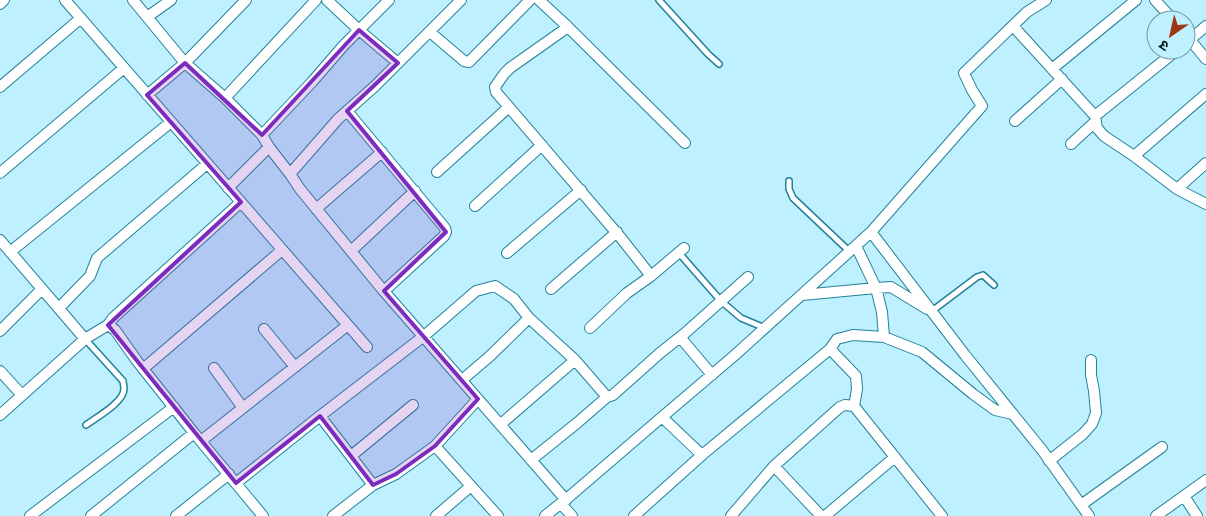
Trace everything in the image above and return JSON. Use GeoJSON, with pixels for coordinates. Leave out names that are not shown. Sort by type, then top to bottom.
{"type":"FeatureCollection","features":[{"type":"Feature","properties":{"kind":"street"},"geometry":{"type":"LineString","coordinates":[[0,4],[4,0]]}},
{"type":"Feature","properties":{"kind":"street"},"geometry":{"type":"LineString","coordinates":[[65,0],[367,347]]}},
{"type":"Feature","properties":{"kind":"street"},"geometry":{"type":"LineString","coordinates":[[133,0],[185,63],[225,98],[262,135],[316,209],[384,291],[531,460],[564,502],[572,516]]}},
{"type":"Feature","properties":{"kind":"street"},"geometry":{"type":"LineString","coordinates":[[147,17],[171,0]]}},
{"type":"Feature","properties":{"kind":"street"},"geometry":{"type":"LineString","coordinates":[[147,95],[185,63],[246,0]]}},
{"type":"Feature","properties":{"kind":"street"},"geometry":{"type":"LineString","coordinates":[[225,98],[316,0]]}},
{"type":"Feature","properties":{"kind":"street"},"geometry":{"type":"LineString","coordinates":[[327,0],[398,63]]}},
{"type":"Feature","properties":{"kind":"street"},"geometry":{"type":"LineString","coordinates":[[262,135],[344,45],[389,0]]}},
{"type":"Feature","properties":{"kind":"street"},"geometry":{"type":"LineString","coordinates":[[290,174],[338,119],[461,0]]}},
{"type":"Feature","properties":{"kind":"street"},"geometry":{"type":"LineString","coordinates":[[430,32],[464,61],[469,62],[530,0]]}},
{"type":"Feature","properties":{"kind":"street"},"geometry":{"type":"LineString","coordinates":[[539,0],[685,143]]}},
{"type":"Feature","properties":{"kind":"street"},"geometry":{"type":"LineString","coordinates":[[545,516],[564,502],[712,375],[871,232],[982,106],[964,73],[1012,26],[1046,0]]}},
{"type":"Feature","properties":{"kind":"street"},"geometry":{"type":"LineString","coordinates":[[1052,69],[1136,0]]}},
{"type":"Feature","properties":{"kind":"street"},"geometry":{"type":"LineString","coordinates":[[1155,0],[1164,10]]}},
{"type":"Feature","properties":{"kind":"street"},"geometry":{"type":"LineString","coordinates":[[0,87],[81,18]]}},
{"type":"Feature","properties":{"kind":"street"},"geometry":{"type":"LineString","coordinates":[[1012,26],[1096,118],[1097,128],[1104,136],[1177,189],[1206,204]]}},
{"type":"Feature","properties":{"kind":"street"},"geometry":{"type":"LineString","coordinates":[[568,27],[504,74],[496,87],[496,92],[617,232],[651,276]]}},
{"type":"Feature","properties":{"kind":"street"},"geometry":{"type":"LineString","coordinates":[[1196,48],[1206,59]]}},
{"type":"Feature","properties":{"kind":"street"},"geometry":{"type":"LineString","coordinates":[[1071,144],[1096,118],[1165,60]]}},
{"type":"Feature","properties":{"kind":"street"},"geometry":{"type":"LineString","coordinates":[[0,173],[124,68]]}},
{"type":"Feature","properties":{"kind":"street"},"geometry":{"type":"LineString","coordinates":[[1015,121],[1062,79]]}},
{"type":"Feature","properties":{"kind":"street"},"geometry":{"type":"LineString","coordinates":[[1134,156],[1206,94]]}},
{"type":"Feature","properties":{"kind":"street"},"geometry":{"type":"LineString","coordinates":[[437,172],[509,107]]}},
{"type":"Feature","properties":{"kind":"street"},"geometry":{"type":"LineString","coordinates":[[347,111],[415,191],[445,228],[446,232],[444,236],[384,291]]}},
{"type":"Feature","properties":{"kind":"street"},"geometry":{"type":"LineString","coordinates":[[10,252],[171,122]]}},
{"type":"Feature","properties":{"kind":"street"},"geometry":{"type":"LineString","coordinates":[[475,206],[542,145]]}},
{"type":"Feature","properties":{"kind":"street"},"geometry":{"type":"LineString","coordinates":[[228,188],[269,147]]}},
{"type":"Feature","properties":{"kind":"street"},"geometry":{"type":"LineString","coordinates":[[316,209],[382,152]]}},
{"type":"Feature","properties":{"kind":"street"},"geometry":{"type":"LineString","coordinates":[[58,308],[90,276],[98,258],[207,164]]}},
{"type":"Feature","properties":{"kind":"street"},"geometry":{"type":"LineString","coordinates":[[1177,189],[1206,164]]}},
{"type":"Feature","properties":{"kind":"street"},"geometry":{"type":"LineString","coordinates":[[507,253],[581,190]]}},
{"type":"Feature","properties":{"kind":"street"},"geometry":{"type":"LineString","coordinates":[[351,251],[415,191]]}},
{"type":"Feature","properties":{"kind":"street"},"geometry":{"type":"LineString","coordinates":[[0,415],[85,339],[108,325],[113,318],[241,202]]}},
{"type":"Feature","properties":{"kind":"street"},"geometry":{"type":"LineString","coordinates":[[551,289],[617,232]]}},
{"type":"Feature","properties":{"kind":"street"},"geometry":{"type":"LineString","coordinates":[[871,232],[965,355],[1013,414],[1089,516]]}},
{"type":"Feature","properties":{"kind":"street"},"geometry":{"type":"LineString","coordinates":[[0,240],[85,339]]}},
{"type":"Feature","properties":{"kind":"street"},"geometry":{"type":"LineString","coordinates":[[853,249],[876,288],[882,312],[884,337]]}},
{"type":"Feature","properties":{"kind":"street"},"geometry":{"type":"LineString","coordinates":[[144,369],[282,250]]}},
{"type":"Feature","properties":{"kind":"street"},"geometry":{"type":"LineString","coordinates":[[590,328],[627,293],[681,251]]}},
{"type":"Feature","properties":{"kind":"street"},"geometry":{"type":"LineString","coordinates":[[531,460],[607,397],[613,395],[748,277]]}},
{"type":"Feature","properties":{"kind":"street"},"geometry":{"type":"LineString","coordinates":[[236,483],[424,336],[476,291],[495,286],[514,299],[528,318],[575,360],[607,397]]}},
{"type":"Feature","properties":{"kind":"street"},"geometry":{"type":"LineString","coordinates":[[802,295],[891,287],[932,312]]}},
{"type":"Feature","properties":{"kind":"street"},"geometry":{"type":"LineString","coordinates":[[0,331],[42,289]]}},
{"type":"Feature","properties":{"kind":"street"},"geometry":{"type":"LineString","coordinates":[[462,380],[490,356],[528,318]]}},
{"type":"Feature","properties":{"kind":"street"},"geometry":{"type":"LineString","coordinates":[[108,325],[115,330],[260,515]]}},
{"type":"Feature","properties":{"kind":"street"},"geometry":{"type":"LineString","coordinates":[[91,516],[198,437],[243,408],[348,325]]}},
{"type":"Feature","properties":{"kind":"street"},"geometry":{"type":"LineString","coordinates":[[264,329],[295,367]]}},
{"type":"Feature","properties":{"kind":"street"},"geometry":{"type":"LineString","coordinates":[[634,516],[702,455],[830,349],[837,340],[853,335],[884,337],[922,352],[995,410],[1013,414]]}},
{"type":"Feature","properties":{"kind":"street"},"geometry":{"type":"LineString","coordinates":[[680,337],[712,375]]}},
{"type":"Feature","properties":{"kind":"street"},"geometry":{"type":"LineString","coordinates":[[830,349],[856,376],[857,389],[854,406]]}},
{"type":"Feature","properties":{"kind":"street"},"geometry":{"type":"LineString","coordinates":[[500,424],[575,360]]}},
{"type":"Feature","properties":{"kind":"street"},"geometry":{"type":"LineString","coordinates":[[1049,461],[1083,434],[1092,424],[1096,413],[1091,360]]}},
{"type":"Feature","properties":{"kind":"street"},"geometry":{"type":"LineString","coordinates":[[214,368],[243,408]]}},
{"type":"Feature","properties":{"kind":"street"},"geometry":{"type":"LineString","coordinates":[[0,371],[22,395]]}},
{"type":"Feature","properties":{"kind":"street"},"geometry":{"type":"LineString","coordinates":[[333,516],[346,512],[374,485],[396,474],[435,446],[478,399]]}},
{"type":"Feature","properties":{"kind":"street"},"geometry":{"type":"LineString","coordinates":[[351,456],[413,405]]}},
{"type":"Feature","properties":{"kind":"street"},"geometry":{"type":"LineString","coordinates":[[731,516],[774,466],[840,407],[846,405],[854,406],[942,516]]}},
{"type":"Feature","properties":{"kind":"street"},"geometry":{"type":"LineString","coordinates":[[30,516],[174,407]]}},
{"type":"Feature","properties":{"kind":"street"},"geometry":{"type":"LineString","coordinates":[[320,416],[374,485]]}},
{"type":"Feature","properties":{"kind":"street"},"geometry":{"type":"LineString","coordinates":[[662,417],[702,455]]}},
{"type":"Feature","properties":{"kind":"street"},"geometry":{"type":"LineString","coordinates":[[435,446],[498,516]]}},
{"type":"Feature","properties":{"kind":"street"},"geometry":{"type":"LineString","coordinates":[[1081,505],[1162,447]]}},
{"type":"Feature","properties":{"kind":"street"},"geometry":{"type":"LineString","coordinates":[[774,466],[818,515],[895,456]]}},
{"type":"Feature","properties":{"kind":"street"},"geometry":{"type":"LineString","coordinates":[[176,516],[229,474]]}},
{"type":"Feature","properties":{"kind":"street"},"geometry":{"type":"LineString","coordinates":[[1156,516],[1206,480]]}},
{"type":"Feature","properties":{"kind":"street"},"geometry":{"type":"LineString","coordinates":[[436,516],[471,486]]}},
{"type":"Feature","properties":{"kind":"street"},"geometry":{"type":"LineString","coordinates":[[1184,496],[1197,516]]}},
{"type":"Feature","properties":{"kind":"lane"},"geometry":{"type":"LineString","coordinates":[[659,0],[708,54],[720,64]]}},
{"type":"Feature","properties":{"kind":"lane"},"geometry":{"type":"LineString","coordinates":[[789,181],[789,189],[793,198],[853,249]]}},
{"type":"Feature","properties":{"kind":"lane"},"geometry":{"type":"LineString","coordinates":[[681,251],[721,301],[741,318],[765,328]]}},
{"type":"Feature","properties":{"kind":"lane"},"geometry":{"type":"LineString","coordinates":[[932,312],[977,277],[983,275],[994,284]]}},
{"type":"Feature","properties":{"kind":"lane"},"geometry":{"type":"LineString","coordinates":[[85,339],[122,381],[124,388],[123,395],[119,401],[86,425]]}},
{"type":"Feature","properties":{"kind":"highlighted area"},"geometry":{"type":"Polygon","coordinates":[[[359,30],[398,63],[347,111],[446,232],[384,291],[478,399],[435,446],[396,474],[373,485],[320,416],[236,483],[108,325],[241,202],[147,95],[185,63],[262,135],[359,30]]]}}]}
